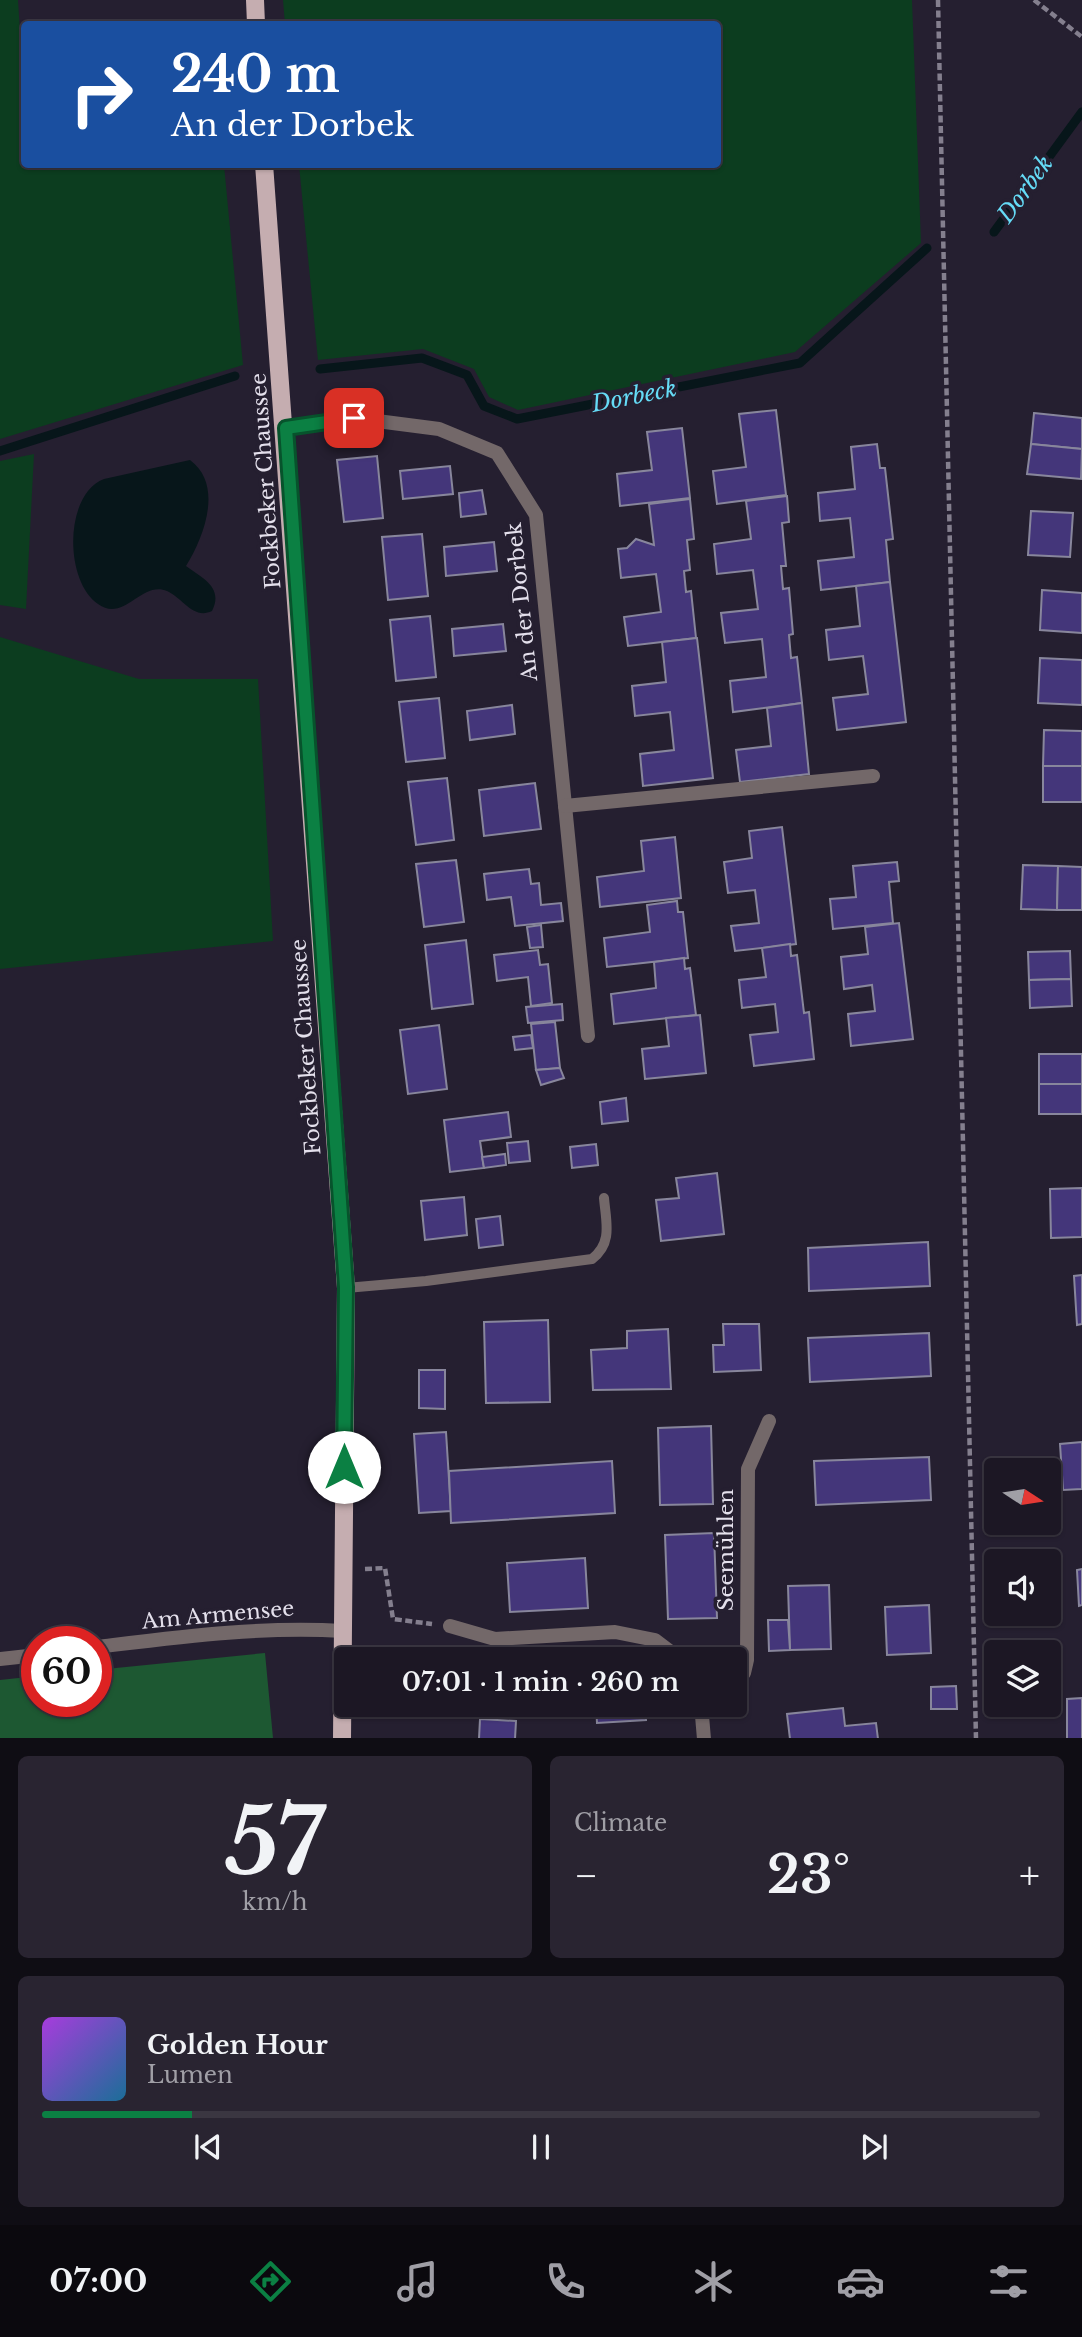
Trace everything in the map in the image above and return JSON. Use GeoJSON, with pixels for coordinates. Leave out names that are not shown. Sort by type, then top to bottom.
{"type":"FeatureCollection","features":[{"type":"Feature","properties":{"kind":"main road"},"geometry":{"type":"LineString","coordinates":[[255,0],[256,21]]}},
{"type":"Feature","properties":{"kind":"main road","name":"Fockbeker Chaussee"},"geometry":{"type":"LineString","coordinates":[[264,168],[286,428],[346,1287],[342,1738]]}},
{"type":"Feature","properties":{"kind":"street","name":"An der Dorbek"},"geometry":{"type":"LineString","coordinates":[[286,428],[354,418],[439,429],[497,453],[536,515],[588,1036]]}},
{"type":"Feature","properties":{"kind":"street"},"geometry":{"type":"LineString","coordinates":[[565,806],[873,776]]}},
{"type":"Feature","properties":{"kind":"street","name":"Seemühlen"},"geometry":{"type":"LineString","coordinates":[[747,1660],[748,1469],[769,1420]]}},
{"type":"Feature","properties":{"kind":"street"},"geometry":{"type":"LineString","coordinates":[[450,1626],[495,1639],[615,1632],[655,1640],[664,1647]]}},
{"type":"Feature","properties":{"kind":"street","name":"Am Armensee"},"geometry":{"type":"LineString","coordinates":[[112,1645],[234,1630],[291,1628],[343,1631]]}},
{"type":"Feature","properties":{"kind":"street"},"geometry":{"type":"LineString","coordinates":[[0,1659],[21,1657]]}},
{"type":"Feature","properties":{"kind":"street"},"geometry":{"type":"LineString","coordinates":[[702,1717],[704,1738]]}},
{"type":"Feature","properties":{"kind":"lane"},"geometry":{"type":"LineString","coordinates":[[346,1287],[426,1281],[592,1259],[604,1250],[607,1239],[604,1198]]}},
{"type":"Feature","properties":{"kind":"path"},"geometry":{"type":"LineString","coordinates":[[939,0],[976,1738]]}},
{"type":"Feature","properties":{"kind":"path"},"geometry":{"type":"LineString","coordinates":[[1034,0],[1082,37]]}},
{"type":"Feature","properties":{"kind":"path"},"geometry":{"type":"LineString","coordinates":[[343,1569],[385,1568],[393,1619],[450,1626]]}},
{"type":"Feature","properties":{"kind":"green space"},"geometry":{"type":"Polygon","coordinates":[[[0,0],[18,0],[21,47],[21,168],[224,168],[243,365],[0,439],[0,0]]]}},
{"type":"Feature","properties":{"kind":"green space"},"geometry":{"type":"Polygon","coordinates":[[[283,0],[912,0],[921,243],[795,352],[518,410],[489,397],[474,369],[423,349],[318,360],[299,168],[721,168],[721,21],[285,21],[283,0]]]}},
{"type":"Feature","properties":{"kind":"green space"},"geometry":{"type":"Polygon","coordinates":[[[34,454],[26,609],[0,605],[0,461],[34,454]]]}},
{"type":"Feature","properties":{"kind":"green space"},"geometry":{"type":"Polygon","coordinates":[[[0,637],[139,679],[258,679],[273,941],[0,969],[0,637]]]}},
{"type":"Feature","properties":{"kind":"green space"},"geometry":{"type":"Polygon","coordinates":[[[265,1653],[273,1738],[0,1738],[0,1680],[21,1678],[21,1717],[112,1717],[112,1668],[265,1653]]]}},
{"type":"Feature","properties":{"kind":"shaded area"},"geometry":{"type":"Polygon","coordinates":[[[190,460],[206,483],[208,512],[199,541],[186,566],[213,589],[215,603],[212,611],[199,613],[173,594],[158,589],[116,608],[98,604],[87,593],[74,558],[73,538],[81,502],[91,488],[104,479],[190,460]]]}},
{"type":"Feature","properties":{"kind":"building"},"geometry":{"type":"Polygon","coordinates":[[[776,410],[786,495],[717,504],[713,471],[746,467],[739,414],[776,410]]]}},
{"type":"Feature","properties":{"kind":"building"},"geometry":{"type":"Polygon","coordinates":[[[1034,413],[1082,418],[1082,449],[1031,444],[1034,413]]]}},
{"type":"Feature","properties":{"kind":"building"},"geometry":{"type":"Polygon","coordinates":[[[682,428],[690,498],[620,506],[617,474],[652,470],[647,432],[682,428]]]}},
{"type":"Feature","properties":{"kind":"building"},"geometry":{"type":"Polygon","coordinates":[[[877,444],[880,468],[885,468],[893,539],[886,540],[890,582],[821,590],[818,561],[854,557],[850,518],[820,521],[818,493],[855,489],[851,447],[877,444]]]}},
{"type":"Feature","properties":{"kind":"building"},"geometry":{"type":"Polygon","coordinates":[[[1031,444],[1082,449],[1081,479],[1027,474],[1031,444]]]}},
{"type":"Feature","properties":{"kind":"building"},"geometry":{"type":"Polygon","coordinates":[[[377,456],[383,518],[344,522],[337,460],[377,456]]]}},
{"type":"Feature","properties":{"kind":"building"},"geometry":{"type":"Polygon","coordinates":[[[450,466],[453,494],[403,499],[400,471],[450,466]]]}},
{"type":"Feature","properties":{"kind":"building"},"geometry":{"type":"Polygon","coordinates":[[[482,490],[486,514],[461,517],[459,493],[482,490]]]}},
{"type":"Feature","properties":{"kind":"building"},"geometry":{"type":"Polygon","coordinates":[[[787,496],[789,522],[782,523],[786,566],[781,566],[783,589],[789,588],[793,634],[789,635],[791,658],[797,657],[802,703],[733,712],[730,681],[766,677],[762,639],[725,643],[721,613],[758,609],[753,570],[717,574],[714,544],[751,539],[746,501],[787,496]]]}},
{"type":"Feature","properties":{"kind":"building"},"geometry":{"type":"Polygon","coordinates":[[[690,499],[694,539],[687,540],[690,570],[684,571],[686,592],[691,591],[696,638],[628,646],[624,617],[661,612],[656,574],[621,578],[618,549],[627,548],[636,539],[654,545],[649,504],[690,499]]]}},
{"type":"Feature","properties":{"kind":"building"},"geometry":{"type":"Polygon","coordinates":[[[1031,511],[1073,513],[1070,557],[1028,555],[1031,511]]]}},
{"type":"Feature","properties":{"kind":"building"},"geometry":{"type":"Polygon","coordinates":[[[422,534],[428,596],[388,600],[382,537],[422,534]]]}},
{"type":"Feature","properties":{"kind":"building"},"geometry":{"type":"Polygon","coordinates":[[[494,542],[497,571],[446,576],[444,547],[494,542]]]}},
{"type":"Feature","properties":{"kind":"building"},"geometry":{"type":"Polygon","coordinates":[[[890,582],[906,722],[837,730],[833,698],[868,694],[863,656],[829,660],[826,630],[860,626],[856,586],[890,582]]]}},
{"type":"Feature","properties":{"kind":"building"},"geometry":{"type":"Polygon","coordinates":[[[1042,590],[1082,593],[1082,633],[1040,630],[1042,590]]]}},
{"type":"Feature","properties":{"kind":"building"},"geometry":{"type":"Polygon","coordinates":[[[430,616],[436,677],[396,681],[390,620],[430,616]]]}},
{"type":"Feature","properties":{"kind":"building"},"geometry":{"type":"Polygon","coordinates":[[[503,624],[506,651],[454,656],[452,629],[503,624]]]}},
{"type":"Feature","properties":{"kind":"building"},"geometry":{"type":"Polygon","coordinates":[[[697,638],[713,778],[643,786],[640,754],[674,750],[670,712],[635,716],[632,686],[666,682],[662,642],[697,638]]]}},
{"type":"Feature","properties":{"kind":"building"},"geometry":{"type":"Polygon","coordinates":[[[1040,658],[1082,660],[1082,705],[1038,703],[1040,658]]]}},
{"type":"Feature","properties":{"kind":"building"},"geometry":{"type":"Polygon","coordinates":[[[439,698],[445,758],[406,762],[399,702],[439,698]]]}},
{"type":"Feature","properties":{"kind":"building"},"geometry":{"type":"Polygon","coordinates":[[[802,703],[809,774],[740,782],[736,750],[771,746],[767,708],[802,703]]]}},
{"type":"Feature","properties":{"kind":"building"},"geometry":{"type":"Polygon","coordinates":[[[512,705],[515,734],[470,740],[467,711],[512,705]]]}},
{"type":"Feature","properties":{"kind":"building"},"geometry":{"type":"Polygon","coordinates":[[[1044,730],[1082,731],[1082,766],[1043,766],[1044,730]]]}},
{"type":"Feature","properties":{"kind":"building"},"geometry":{"type":"Polygon","coordinates":[[[1043,766],[1082,766],[1082,802],[1043,802],[1043,766]]]}},
{"type":"Feature","properties":{"kind":"building"},"geometry":{"type":"Polygon","coordinates":[[[447,778],[454,840],[416,845],[408,782],[447,778]]]}},
{"type":"Feature","properties":{"kind":"building"},"geometry":{"type":"Polygon","coordinates":[[[535,783],[541,829],[484,836],[479,790],[535,783]]]}},
{"type":"Feature","properties":{"kind":"building"},"geometry":{"type":"Polygon","coordinates":[[[782,827],[796,944],[735,951],[731,926],[759,923],[755,890],[728,893],[724,862],[752,858],[749,831],[782,827]]]}},
{"type":"Feature","properties":{"kind":"building"},"geometry":{"type":"Polygon","coordinates":[[[675,837],[681,898],[600,907],[597,877],[644,871],[641,841],[675,837]]]}},
{"type":"Feature","properties":{"kind":"building"},"geometry":{"type":"Polygon","coordinates":[[[456,860],[464,922],[424,927],[416,864],[456,860]]]}},
{"type":"Feature","properties":{"kind":"building"},"geometry":{"type":"Polygon","coordinates":[[[897,862],[899,881],[889,882],[893,923],[833,929],[830,899],[856,897],[853,866],[897,862]]]}},
{"type":"Feature","properties":{"kind":"building"},"geometry":{"type":"Polygon","coordinates":[[[1023,865],[1058,866],[1057,910],[1021,909],[1023,865]]]}},
{"type":"Feature","properties":{"kind":"building"},"geometry":{"type":"Polygon","coordinates":[[[1058,866],[1082,867],[1082,910],[1057,910],[1058,866]]]}},
{"type":"Feature","properties":{"kind":"building"},"geometry":{"type":"Polygon","coordinates":[[[529,869],[531,884],[539,883],[541,905],[561,903],[563,921],[515,926],[511,897],[487,900],[484,874],[529,869]]]}},
{"type":"Feature","properties":{"kind":"building"},"geometry":{"type":"Polygon","coordinates":[[[677,901],[678,912],[683,912],[688,958],[607,967],[604,938],[650,932],[647,905],[677,901]]]}},
{"type":"Feature","properties":{"kind":"building"},"geometry":{"type":"Polygon","coordinates":[[[899,923],[913,1039],[851,1046],[848,1014],[875,1011],[872,985],[844,989],[841,957],[868,954],[865,927],[899,923]]]}},
{"type":"Feature","properties":{"kind":"building"},"geometry":{"type":"Polygon","coordinates":[[[541,925],[543,947],[530,948],[527,927],[541,925]]]}},
{"type":"Feature","properties":{"kind":"building"},"geometry":{"type":"Polygon","coordinates":[[[466,940],[473,1004],[432,1009],[425,945],[466,940]]]}},
{"type":"Feature","properties":{"kind":"building"},"geometry":{"type":"Polygon","coordinates":[[[790,944],[791,956],[797,955],[804,1013],[809,1012],[814,1059],[754,1066],[750,1035],[778,1032],[775,1004],[742,1008],[739,980],[766,977],[762,948],[790,944]]]}},
{"type":"Feature","properties":{"kind":"building"},"geometry":{"type":"Polygon","coordinates":[[[538,950],[540,965],[548,964],[552,1003],[531,1006],[528,977],[497,981],[494,955],[538,950]]]}},
{"type":"Feature","properties":{"kind":"building"},"geometry":{"type":"Polygon","coordinates":[[[1070,951],[1071,979],[1029,980],[1028,952],[1070,951]]]}},
{"type":"Feature","properties":{"kind":"building"},"geometry":{"type":"Polygon","coordinates":[[[684,958],[685,969],[690,968],[696,1015],[614,1024],[611,994],[656,988],[654,962],[684,958]]]}},
{"type":"Feature","properties":{"kind":"building"},"geometry":{"type":"Polygon","coordinates":[[[1071,979],[1072,1006],[1030,1008],[1029,980],[1071,979]]]}},
{"type":"Feature","properties":{"kind":"building"},"geometry":{"type":"Polygon","coordinates":[[[562,1004],[563,1020],[528,1023],[526,1007],[562,1004]]]}},
{"type":"Feature","properties":{"kind":"building"},"geometry":{"type":"Polygon","coordinates":[[[700,1015],[706,1073],[645,1079],[642,1049],[669,1046],[666,1018],[700,1015]]]}},
{"type":"Feature","properties":{"kind":"building"},"geometry":{"type":"Polygon","coordinates":[[[555,1022],[560,1068],[536,1070],[531,1024],[555,1022]]]}},
{"type":"Feature","properties":{"kind":"building"},"geometry":{"type":"Polygon","coordinates":[[[439,1025],[447,1089],[408,1094],[400,1030],[439,1025]]]}},
{"type":"Feature","properties":{"kind":"building"},"geometry":{"type":"Polygon","coordinates":[[[531,1035],[533,1048],[515,1050],[513,1037],[531,1035]]]}},
{"type":"Feature","properties":{"kind":"building"},"geometry":{"type":"Polygon","coordinates":[[[1039,1054],[1082,1054],[1082,1084],[1039,1084],[1039,1054]]]}},
{"type":"Feature","properties":{"kind":"building"},"geometry":{"type":"Polygon","coordinates":[[[560,1068],[564,1078],[541,1085],[536,1070],[560,1068]]]}},
{"type":"Feature","properties":{"kind":"building"},"geometry":{"type":"Polygon","coordinates":[[[1039,1084],[1082,1084],[1082,1114],[1039,1114],[1039,1084]]]}},
{"type":"Feature","properties":{"kind":"building"},"geometry":{"type":"Polygon","coordinates":[[[626,1098],[628,1121],[602,1124],[600,1102],[626,1098]]]}},
{"type":"Feature","properties":{"kind":"building"},"geometry":{"type":"Polygon","coordinates":[[[508,1112],[511,1137],[480,1141],[484,1168],[450,1172],[444,1120],[508,1112]]]}},
{"type":"Feature","properties":{"kind":"building"},"geometry":{"type":"Polygon","coordinates":[[[528,1141],[530,1161],[509,1163],[507,1143],[528,1141]]]}},
{"type":"Feature","properties":{"kind":"building"},"geometry":{"type":"Polygon","coordinates":[[[596,1144],[598,1165],[572,1168],[570,1147],[596,1144]]]}},
{"type":"Feature","properties":{"kind":"building"},"geometry":{"type":"Polygon","coordinates":[[[505,1154],[506,1165],[484,1168],[482,1157],[505,1154]]]}},
{"type":"Feature","properties":{"kind":"building"},"geometry":{"type":"Polygon","coordinates":[[[717,1173],[724,1234],[661,1241],[656,1200],[679,1198],[676,1178],[717,1173]]]}},
{"type":"Feature","properties":{"kind":"building"},"geometry":{"type":"Polygon","coordinates":[[[1082,1188],[1082,1237],[1051,1238],[1050,1189],[1082,1188]]]}},
{"type":"Feature","properties":{"kind":"building"},"geometry":{"type":"Polygon","coordinates":[[[464,1197],[467,1235],[425,1240],[421,1201],[464,1197]]]}},
{"type":"Feature","properties":{"kind":"building"},"geometry":{"type":"Polygon","coordinates":[[[500,1216],[503,1245],[479,1248],[476,1219],[500,1216]]]}},
{"type":"Feature","properties":{"kind":"building"},"geometry":{"type":"Polygon","coordinates":[[[928,1242],[930,1286],[809,1291],[808,1248],[928,1242]]]}},
{"type":"Feature","properties":{"kind":"building"},"geometry":{"type":"Polygon","coordinates":[[[1082,1275],[1082,1324],[1077,1325],[1074,1276],[1082,1275]]]}},
{"type":"Feature","properties":{"kind":"building"},"geometry":{"type":"Polygon","coordinates":[[[548,1320],[550,1402],[486,1403],[484,1322],[548,1320]]]}},
{"type":"Feature","properties":{"kind":"building"},"geometry":{"type":"Polygon","coordinates":[[[723,1324],[759,1324],[761,1370],[714,1372],[713,1345],[724,1345],[723,1324]]]}},
{"type":"Feature","properties":{"kind":"building"},"geometry":{"type":"Polygon","coordinates":[[[668,1329],[671,1389],[593,1390],[591,1350],[627,1348],[627,1331],[668,1329]]]}},
{"type":"Feature","properties":{"kind":"building"},"geometry":{"type":"Polygon","coordinates":[[[929,1333],[931,1376],[810,1382],[808,1338],[929,1333]]]}},
{"type":"Feature","properties":{"kind":"building"},"geometry":{"type":"Polygon","coordinates":[[[419,1370],[445,1370],[445,1409],[419,1408],[419,1370]]]}},
{"type":"Feature","properties":{"kind":"building"},"geometry":{"type":"Polygon","coordinates":[[[711,1426],[713,1504],[660,1505],[658,1428],[711,1426]]]}},
{"type":"Feature","properties":{"kind":"building"},"geometry":{"type":"Polygon","coordinates":[[[446,1432],[451,1511],[419,1513],[414,1434],[446,1432]]]}},
{"type":"Feature","properties":{"kind":"building"},"geometry":{"type":"Polygon","coordinates":[[[1082,1442],[1082,1489],[1063,1490],[1060,1444],[1082,1442]]]}},
{"type":"Feature","properties":{"kind":"building"},"geometry":{"type":"Polygon","coordinates":[[[929,1457],[931,1500],[816,1505],[814,1461],[929,1457]]]}},
{"type":"Feature","properties":{"kind":"building"},"geometry":{"type":"Polygon","coordinates":[[[612,1461],[615,1513],[451,1523],[449,1471],[612,1461]]]}},
{"type":"Feature","properties":{"kind":"building"},"geometry":{"type":"Polygon","coordinates":[[[714,1533],[717,1618],[668,1619],[665,1535],[714,1533]]]}},
{"type":"Feature","properties":{"kind":"building"},"geometry":{"type":"Polygon","coordinates":[[[585,1558],[588,1608],[510,1612],[507,1563],[585,1558]]]}},
{"type":"Feature","properties":{"kind":"building"},"geometry":{"type":"Polygon","coordinates":[[[1082,1569],[1082,1605],[1079,1606],[1077,1570],[1082,1569]]]}},
{"type":"Feature","properties":{"kind":"building"},"geometry":{"type":"Polygon","coordinates":[[[829,1585],[831,1649],[790,1650],[788,1586],[829,1585]]]}},
{"type":"Feature","properties":{"kind":"building"},"geometry":{"type":"Polygon","coordinates":[[[929,1605],[931,1653],[887,1655],[885,1607],[929,1605]]]}},
{"type":"Feature","properties":{"kind":"building"},"geometry":{"type":"Polygon","coordinates":[[[768,1620],[788,1620],[790,1650],[769,1651],[768,1620]]]}},
{"type":"Feature","properties":{"kind":"building"},"geometry":{"type":"Polygon","coordinates":[[[956,1686],[957,1709],[931,1709],[931,1687],[956,1686]]]}},
{"type":"Feature","properties":{"kind":"building"},"geometry":{"type":"Polygon","coordinates":[[[1082,1698],[1082,1738],[1067,1738],[1067,1699],[1082,1698]]]}},
{"type":"Feature","properties":{"kind":"building"},"geometry":{"type":"Polygon","coordinates":[[[843,1708],[845,1726],[876,1723],[878,1738],[790,1738],[787,1714],[843,1708]]]}},
{"type":"Feature","properties":{"kind":"building"},"geometry":{"type":"Polygon","coordinates":[[[597,1717],[646,1717],[646,1720],[597,1723],[597,1717]]]}},
{"type":"Feature","properties":{"kind":"building"},"geometry":{"type":"Polygon","coordinates":[[[480,1719],[516,1721],[515,1738],[479,1738],[480,1719]]]}},
{"type":"Feature","properties":{"kind":"waterway","name":"Dorbek"},"geometry":{"type":"LineString","coordinates":[[994,232],[1082,112]]}},
{"type":"Feature","properties":{"kind":"waterway","name":"Dorbeck"},"geometry":{"type":"LineString","coordinates":[[320,369],[422,358],[467,375],[484,406],[517,419],[800,363],[927,248]]}},
{"type":"Feature","properties":{"kind":"waterway","name":"Dorbeck"},"geometry":{"type":"LineString","coordinates":[[0,451],[235,376]]}},
{"type":"Feature","properties":{"kind":"route"},"geometry":{"type":"LineString","coordinates":[[344,1467],[346,1287],[286,428],[354,418]]}}]}
